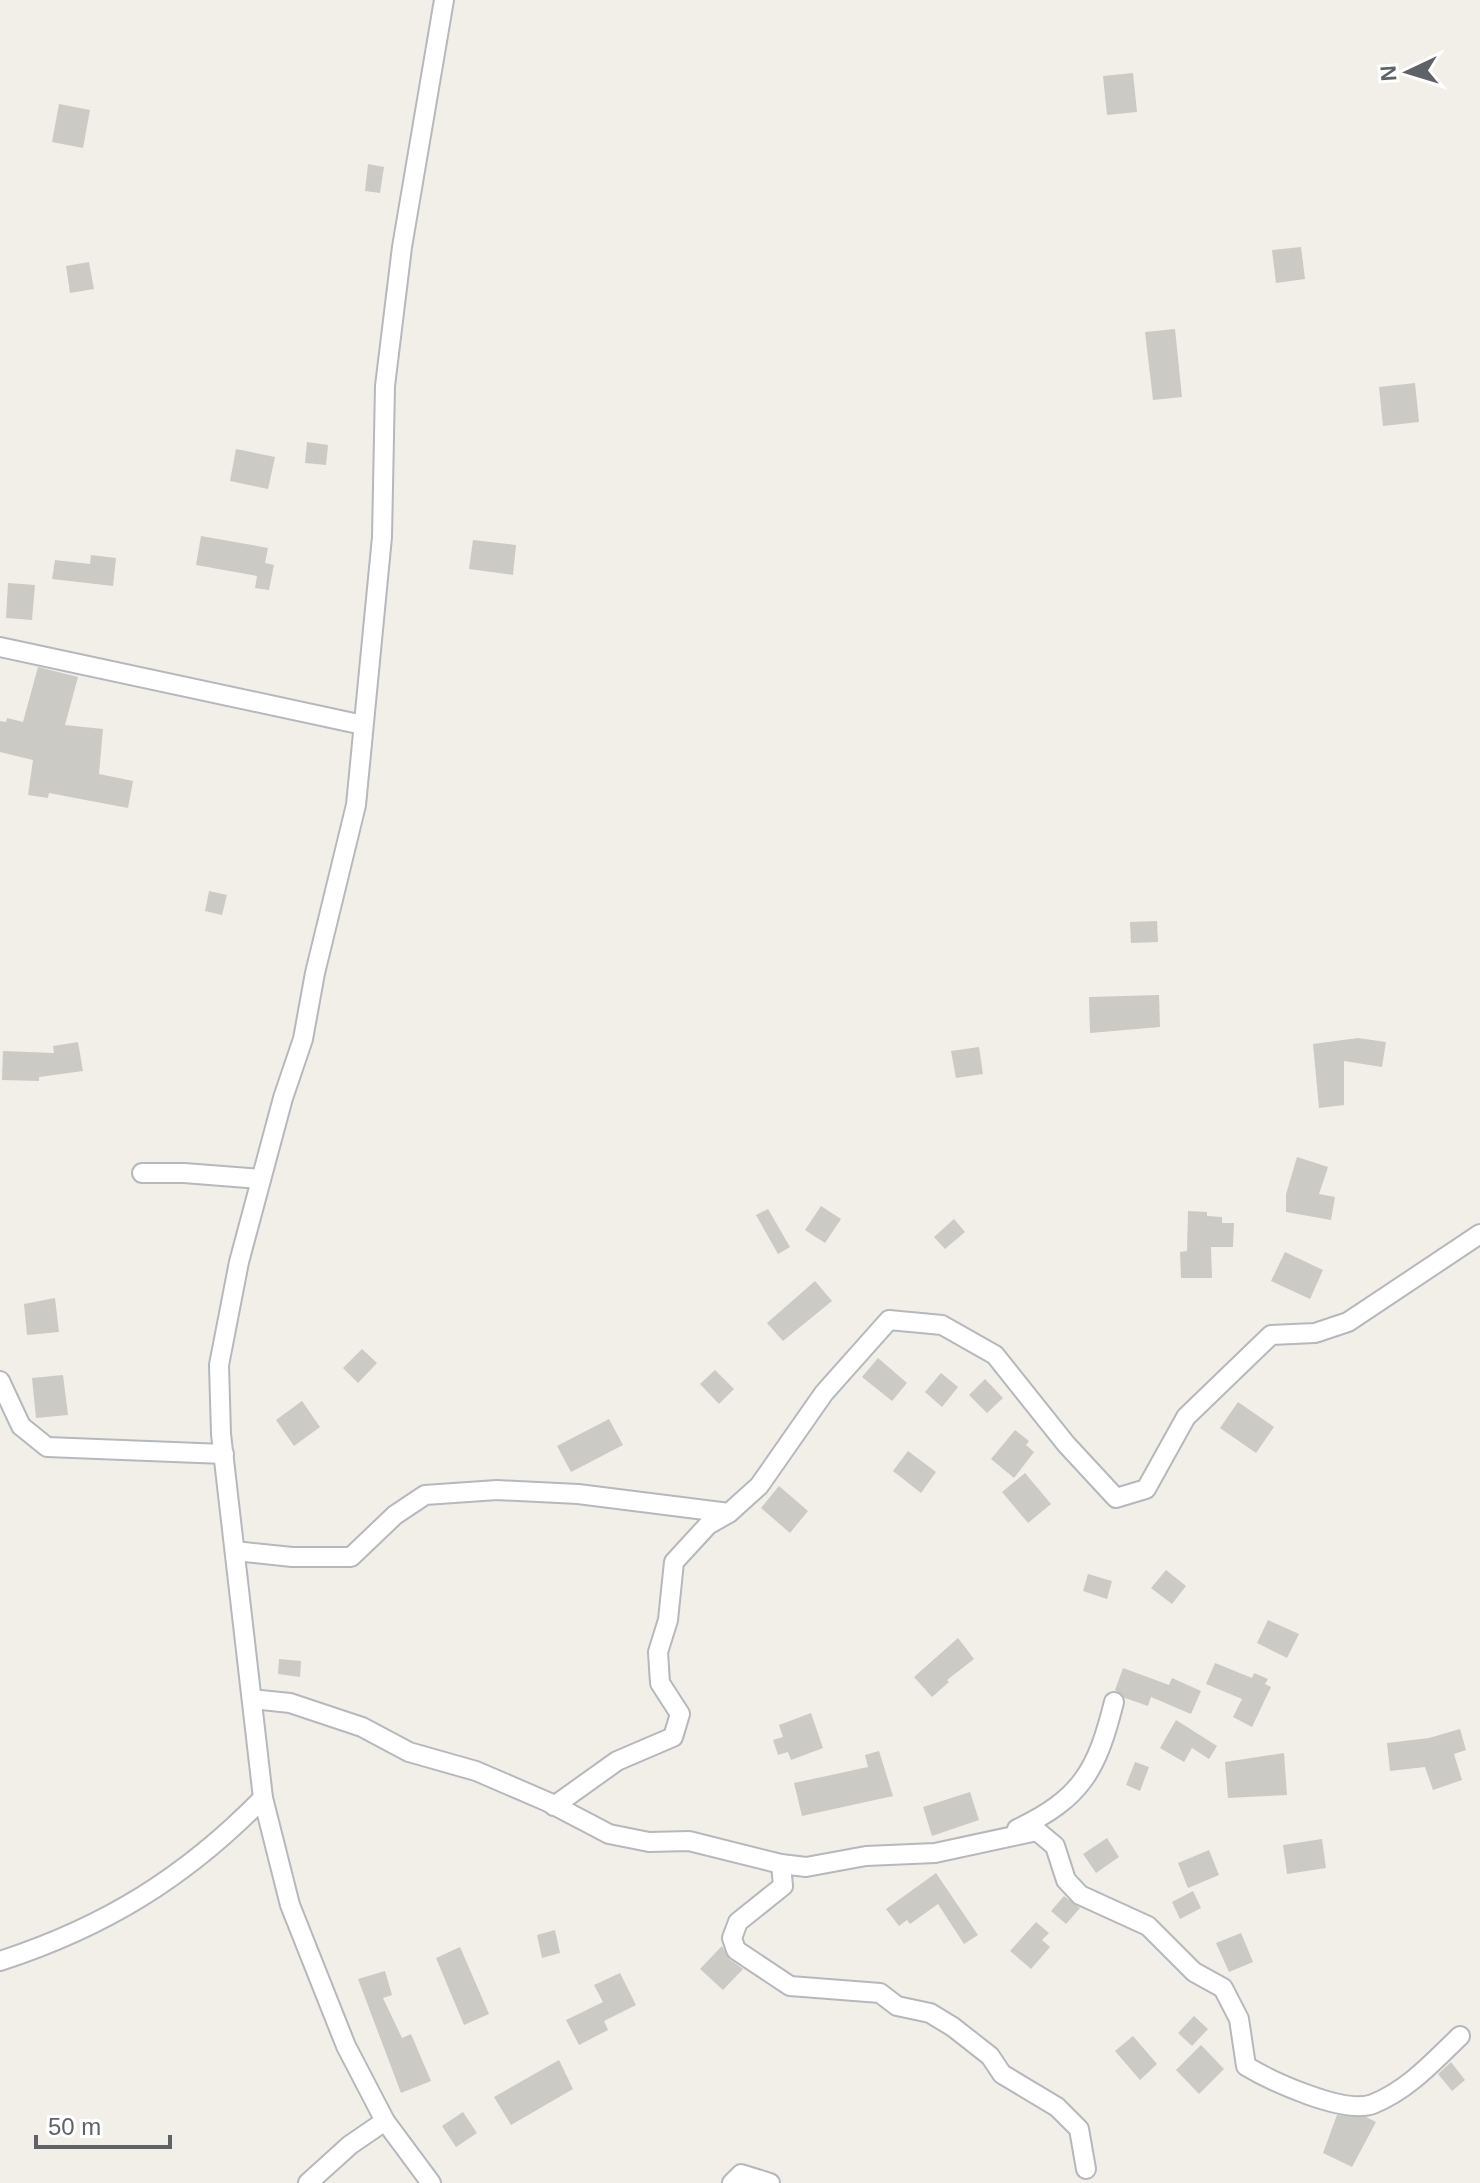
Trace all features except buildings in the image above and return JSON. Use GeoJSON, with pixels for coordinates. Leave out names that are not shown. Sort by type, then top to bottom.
{"type":"FeatureCollection","features":[{"type":"Feature","properties":{"kind":"street"},"geometry":{"type":"LineString","coordinates":[[431,2183],[385,2121],[346,2046],[306,1952],[263,1798],[224,1454],[219,1365],[230,1299],[261,1179],[303,1039],[315,973],[356,805],[382,537],[385,386],[402,247],[444,0]]}},
{"type":"Feature","properties":{"kind":"street"},"geometry":{"type":"LineString","coordinates":[[0,647],[363,725]]}},
{"type":"Feature","properties":{"kind":"street"},"geometry":{"type":"LineString","coordinates":[[142,1173],[261,1179]]}},
{"type":"Feature","properties":{"kind":"street"},"geometry":{"type":"LineString","coordinates":[[554,1806],[617,1761],[673,1737],[680,1714],[660,1683],[658,1652],[668,1620],[674,1562],[708,1525],[729,1513],[759,1486],[824,1393],[889,1320],[942,1325],[995,1355],[1066,1444],[1116,1498],[1146,1489],[1186,1417],[1271,1335],[1315,1333],[1348,1322],[1480,1234]]}},
{"type":"Feature","properties":{"kind":"street"},"geometry":{"type":"LineString","coordinates":[[0,1381],[21,1426],[47,1447],[224,1454]]}},
{"type":"Feature","properties":{"kind":"street"},"geometry":{"type":"LineString","coordinates":[[235,1551],[292,1557],[351,1557],[395,1515],[425,1495],[497,1490],[578,1494],[729,1513]]}},
{"type":"Feature","properties":{"kind":"street"},"geometry":{"type":"LineString","coordinates":[[252,1699],[290,1703],[362,1727],[409,1752],[476,1771],[609,1834],[649,1842],[689,1841],[781,1864],[806,1867],[866,1856],[935,1853],[1037,1831],[1055,1846],[1066,1880],[1080,1895],[1148,1926],[1194,1972],[1223,1988],[1239,2019],[1246,2066],[1280,2086],[1326,2100],[1370,2105],[1412,2082],[1460,2036]]}},
{"type":"Feature","properties":{"kind":"street"},"geometry":{"type":"LineString","coordinates":[[1000,1837],[1025,1825],[1083,1786],[1105,1738],[1114,1702]]}},
{"type":"Feature","properties":{"kind":"street"},"geometry":{"type":"LineString","coordinates":[[0,1961],[75,1932],[172,1880],[225,1838],[263,1798]]}},
{"type":"Feature","properties":{"kind":"street"},"geometry":{"type":"LineString","coordinates":[[781,1864],[783,1886],[738,1922],[732,1938],[736,1950],[790,1986],[880,1993],[897,2006],[930,2013],[953,2027],[990,2056],[1002,2074],[1057,2107],[1079,2129],[1086,2169]]}},
{"type":"Feature","properties":{"kind":"street"},"geometry":{"type":"LineString","coordinates":[[308,2183],[350,2145],[385,2121]]}},
{"type":"Feature","properties":{"kind":"street"},"geometry":{"type":"LineString","coordinates":[[732,2183],[741,2174],[770,2183]]}}]}
